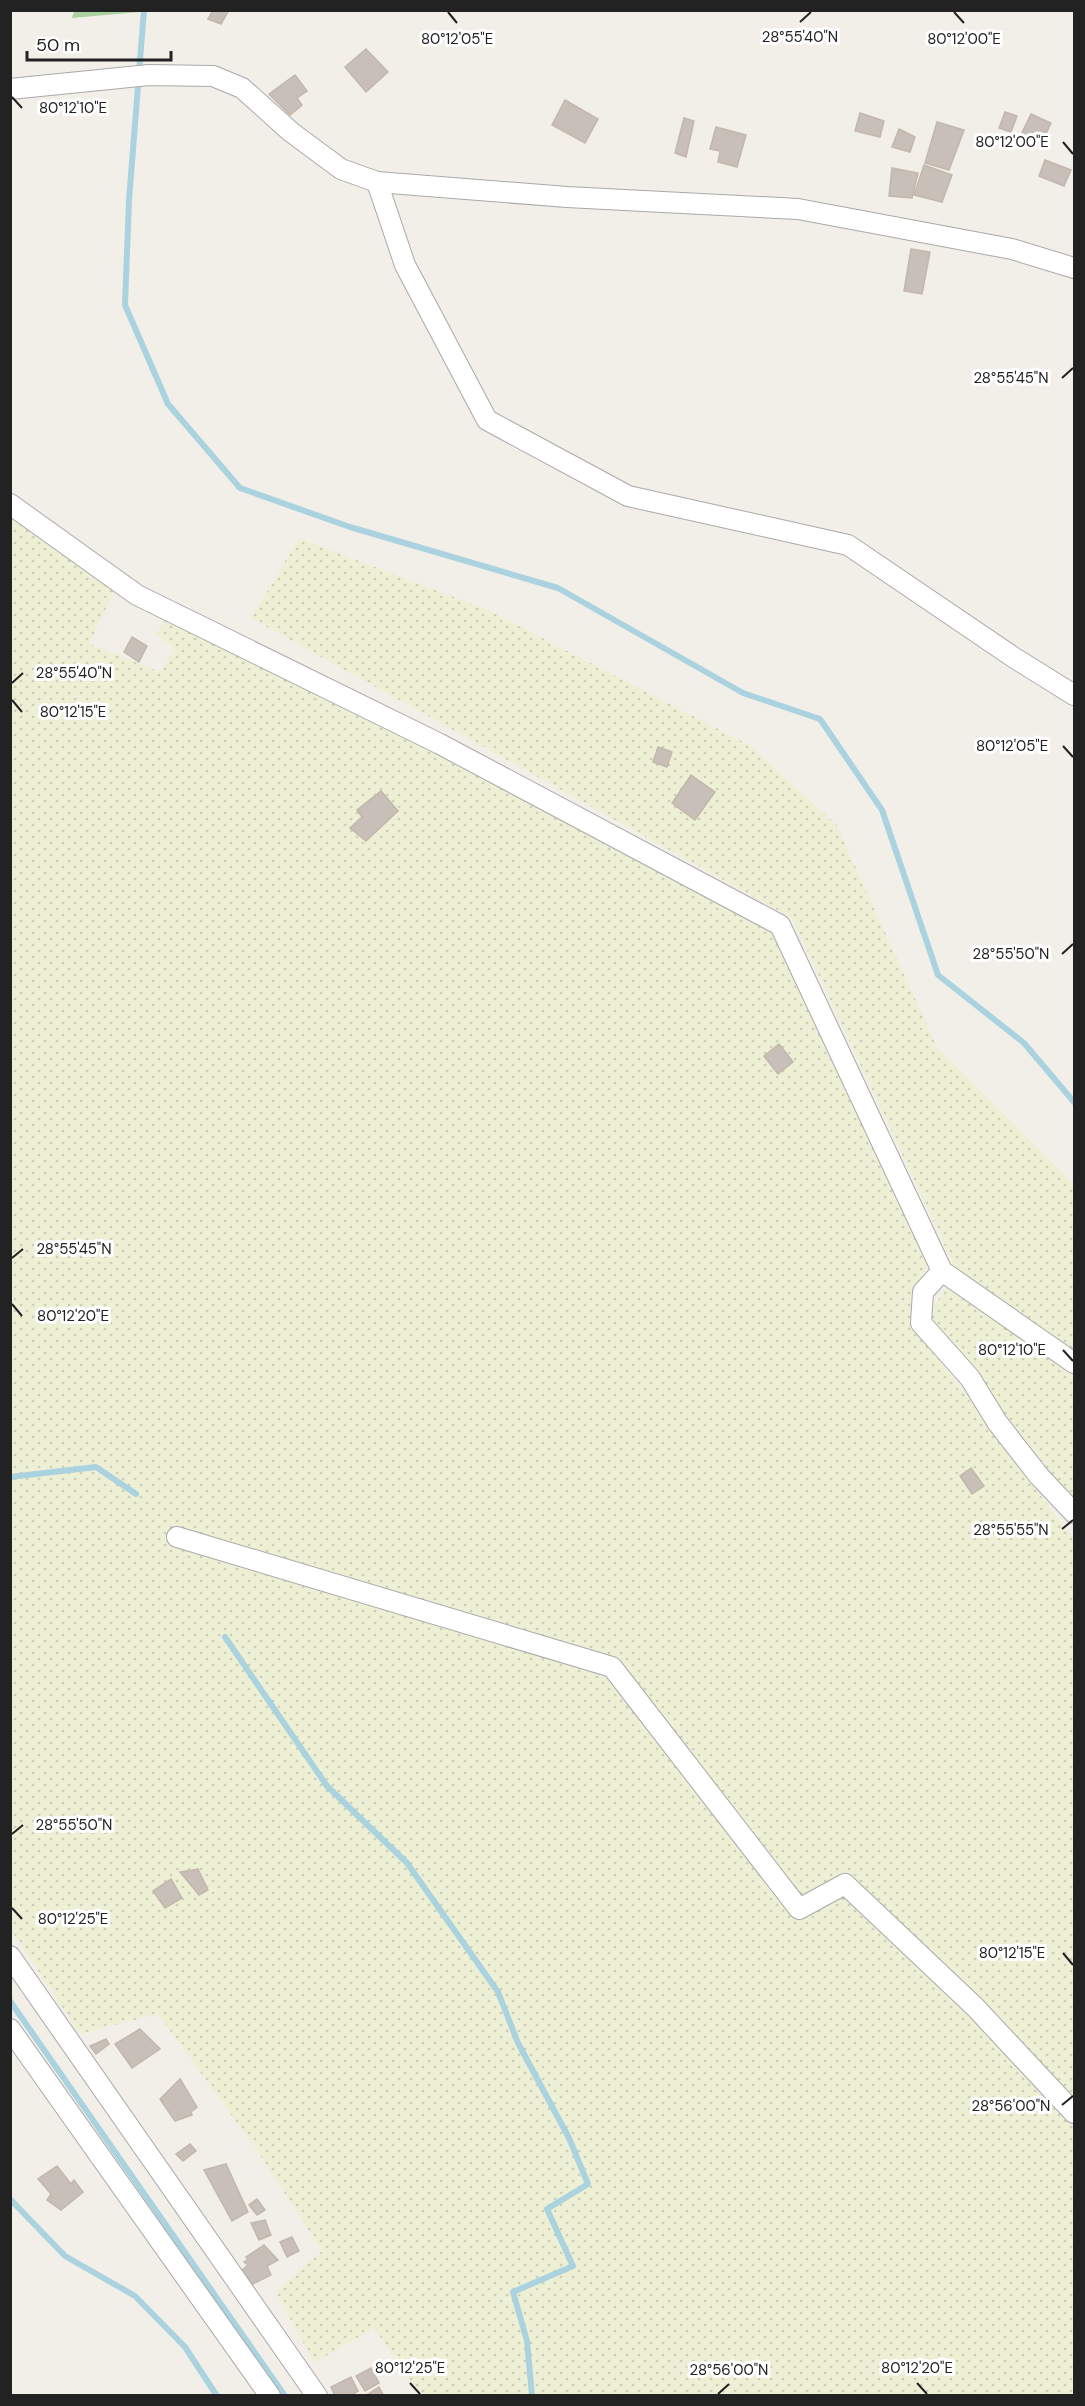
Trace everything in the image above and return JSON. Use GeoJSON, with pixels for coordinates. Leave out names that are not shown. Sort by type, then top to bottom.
{"type":"FeatureCollection","features":[{"type":"Feature","properties":{"kind":"street"},"geometry":{"type":"LineString","coordinates":[[10,89],[149,75],[213,76],[242,88],[291,132],[341,169],[377,182],[567,197],[798,209],[1012,249],[1074,268]]}},
{"type":"Feature","properties":{"kind":"street"},"geometry":{"type":"LineString","coordinates":[[377,182],[405,265],[487,420],[628,496],[848,545],[1013,657],[1074,695]]}},
{"type":"Feature","properties":{"kind":"street"},"geometry":{"type":"LineString","coordinates":[[10,504],[138,595],[440,744],[780,925],[942,1271],[1074,1363]]}},
{"type":"Feature","properties":{"kind":"street"},"geometry":{"type":"LineString","coordinates":[[942,1271],[923,1293],[921,1323],[970,1378],[997,1422],[1039,1476],[1074,1513]]}},
{"type":"Feature","properties":{"kind":"street"},"geometry":{"type":"LineString","coordinates":[[177,1537],[612,1667],[799,1909],[845,1884],[975,2007],[1074,2113]]}},
{"type":"Feature","properties":{"kind":"street"},"geometry":{"type":"LineString","coordinates":[[10,1956],[317,2396]]}},
{"type":"Feature","properties":{"kind":"street"},"geometry":{"type":"LineString","coordinates":[[10,2029],[270,2396]]}},
{"type":"Feature","properties":{"kind":"green space"},"geometry":{"type":"Polygon","coordinates":[[[74,10],[151,11],[72,18],[74,10]]]}},
{"type":"Feature","properties":{"kind":"green space"},"geometry":{"type":"Polygon","coordinates":[[[10,510],[116,587],[89,644],[160,672],[174,649],[156,634],[165,620],[436,748],[775,935],[927,1265],[915,1295],[916,1329],[1074,1540],[1074,2395],[420,2395],[374,2328],[314,2363],[276,2292],[322,2251],[256,2149],[158,2014],[80,2034],[11,1930],[10,510]]]}},
{"type":"Feature","properties":{"kind":"green space"},"geometry":{"type":"Polygon","coordinates":[[[299,538],[490,611],[749,745],[836,824],[937,1047],[1074,1184],[1074,1502],[1040,1463],[927,1317],[957,1272],[792,918],[251,618],[299,538]]]}},
{"type":"Feature","properties":{"kind":"building"},"geometry":{"type":"Polygon","coordinates":[[[213,10],[229,10],[221,24],[208,19],[213,10]]]}},
{"type":"Feature","properties":{"kind":"building"},"geometry":{"type":"Polygon","coordinates":[[[366,49],[388,72],[366,92],[345,67],[366,49]]]}},
{"type":"Feature","properties":{"kind":"building"},"geometry":{"type":"Polygon","coordinates":[[[295,75],[307,91],[297,98],[302,105],[290,115],[269,94],[295,75]]]}},
{"type":"Feature","properties":{"kind":"building"},"geometry":{"type":"Polygon","coordinates":[[[565,100],[598,119],[585,143],[552,125],[565,100]]]}},
{"type":"Feature","properties":{"kind":"building"},"geometry":{"type":"Polygon","coordinates":[[[1005,112],[1017,116],[1011,132],[999,128],[1005,112]]]}},
{"type":"Feature","properties":{"kind":"building"},"geometry":{"type":"Polygon","coordinates":[[[860,113],[884,121],[880,137],[855,131],[860,113]]]}},
{"type":"Feature","properties":{"kind":"building"},"geometry":{"type":"Polygon","coordinates":[[[1031,114],[1051,123],[1041,144],[1021,135],[1031,114]]]}},
{"type":"Feature","properties":{"kind":"building"},"geometry":{"type":"Polygon","coordinates":[[[684,118],[694,121],[686,157],[675,153],[684,118]]]}},
{"type":"Feature","properties":{"kind":"building"},"geometry":{"type":"Polygon","coordinates":[[[937,122],[964,130],[949,170],[925,163],[937,122]]]}},
{"type":"Feature","properties":{"kind":"building"},"geometry":{"type":"Polygon","coordinates":[[[716,127],[746,135],[737,167],[718,162],[720,151],[710,149],[716,127]]]}},
{"type":"Feature","properties":{"kind":"building"},"geometry":{"type":"Polygon","coordinates":[[[899,129],[915,137],[910,152],[892,147],[899,129]]]}},
{"type":"Feature","properties":{"kind":"building"},"geometry":{"type":"Polygon","coordinates":[[[1045,160],[1071,170],[1064,186],[1039,176],[1045,160]]]}},
{"type":"Feature","properties":{"kind":"building"},"geometry":{"type":"Polygon","coordinates":[[[924,165],[952,175],[942,202],[914,195],[924,165]]]}},
{"type":"Feature","properties":{"kind":"building"},"geometry":{"type":"Polygon","coordinates":[[[892,168],[918,173],[912,198],[889,196],[892,168]]]}},
{"type":"Feature","properties":{"kind":"building"},"geometry":{"type":"Polygon","coordinates":[[[911,249],[930,252],[922,294],[904,291],[911,249]]]}},
{"type":"Feature","properties":{"kind":"building"},"geometry":{"type":"Polygon","coordinates":[[[132,637],[147,646],[139,662],[124,652],[132,637]]]}},
{"type":"Feature","properties":{"kind":"building"},"geometry":{"type":"Polygon","coordinates":[[[658,747],[672,752],[667,767],[653,762],[658,747]]]}},
{"type":"Feature","properties":{"kind":"building"},"geometry":{"type":"Polygon","coordinates":[[[691,775],[715,792],[695,820],[672,803],[691,775]]]}},
{"type":"Feature","properties":{"kind":"building"},"geometry":{"type":"Polygon","coordinates":[[[381,791],[398,811],[366,841],[350,828],[362,817],[357,810],[381,791]]]}},
{"type":"Feature","properties":{"kind":"building"},"geometry":{"type":"Polygon","coordinates":[[[779,1044],[793,1062],[778,1074],[764,1056],[779,1044]]]}},
{"type":"Feature","properties":{"kind":"building"},"geometry":{"type":"Polygon","coordinates":[[[971,1468],[984,1486],[972,1494],[960,1476],[971,1468]]]}},
{"type":"Feature","properties":{"kind":"building"},"geometry":{"type":"Polygon","coordinates":[[[198,1869],[208,1890],[199,1895],[180,1872],[198,1869]]]}},
{"type":"Feature","properties":{"kind":"building"},"geometry":{"type":"Polygon","coordinates":[[[171,1879],[182,1898],[165,1908],[153,1891],[171,1879]]]}},
{"type":"Feature","properties":{"kind":"building"},"geometry":{"type":"Polygon","coordinates":[[[140,2029],[160,2049],[132,2068],[115,2044],[140,2029]]]}},
{"type":"Feature","properties":{"kind":"building"},"geometry":{"type":"Polygon","coordinates":[[[106,2039],[109,2044],[96,2054],[90,2046],[106,2039]]]}},
{"type":"Feature","properties":{"kind":"building"},"geometry":{"type":"Polygon","coordinates":[[[180,2079],[197,2107],[191,2112],[192,2115],[175,2121],[160,2099],[180,2079]]]}},
{"type":"Feature","properties":{"kind":"building"},"geometry":{"type":"Polygon","coordinates":[[[190,2144],[196,2151],[183,2161],[176,2154],[190,2144]]]}},
{"type":"Feature","properties":{"kind":"building"},"geometry":{"type":"Polygon","coordinates":[[[226,2164],[248,2212],[232,2221],[204,2170],[226,2164]]]}},
{"type":"Feature","properties":{"kind":"building"},"geometry":{"type":"Polygon","coordinates":[[[57,2166],[71,2184],[74,2180],[83,2192],[61,2210],[47,2200],[51,2194],[38,2179],[57,2166]]]}},
{"type":"Feature","properties":{"kind":"building"},"geometry":{"type":"Polygon","coordinates":[[[257,2199],[265,2210],[257,2215],[249,2205],[257,2199]]]}},
{"type":"Feature","properties":{"kind":"building"},"geometry":{"type":"Polygon","coordinates":[[[265,2220],[271,2235],[259,2240],[251,2223],[265,2220]]]}},
{"type":"Feature","properties":{"kind":"building"},"geometry":{"type":"Polygon","coordinates":[[[292,2237],[299,2251],[287,2257],[280,2242],[292,2237]]]}},
{"type":"Feature","properties":{"kind":"building"},"geometry":{"type":"Polygon","coordinates":[[[264,2245],[278,2260],[267,2266],[271,2275],[251,2285],[240,2272],[248,2265],[244,2262],[248,2259],[246,2257],[264,2245]]]}},
{"type":"Feature","properties":{"kind":"building"},"geometry":{"type":"Polygon","coordinates":[[[371,2368],[379,2383],[365,2391],[356,2376],[371,2368]]]}},
{"type":"Feature","properties":{"kind":"building"},"geometry":{"type":"Polygon","coordinates":[[[351,2377],[358,2391],[350,2396],[335,2396],[331,2387],[351,2377]]]}},
{"type":"Feature","properties":{"kind":"building"},"geometry":{"type":"Polygon","coordinates":[[[379,2387],[384,2396],[365,2396],[379,2387]]]}},
{"type":"Feature","properties":{"kind":"waterway"},"geometry":{"type":"LineString","coordinates":[[144,10],[129,200],[125,305],[168,404],[240,488],[350,527],[558,588],[743,693],[820,719],[882,810],[938,975],[1024,1043],[1074,1102]]}},
{"type":"Feature","properties":{"kind":"waterway"},"geometry":{"type":"LineString","coordinates":[[10,1477],[96,1467],[136,1494]]}},
{"type":"Feature","properties":{"kind":"waterway"},"geometry":{"type":"LineString","coordinates":[[225,1637],[327,1786],[407,1863],[498,1992],[518,2043],[569,2138],[588,2184],[547,2209],[573,2266],[513,2292],[527,2341],[532,2396]]}},
{"type":"Feature","properties":{"kind":"waterway"},"geometry":{"type":"LineString","coordinates":[[10,2001],[285,2396]]}},
{"type":"Feature","properties":{"kind":"waterway"},"geometry":{"type":"LineString","coordinates":[[10,2199],[65,2256],[135,2296],[185,2347],[217,2396]]}}]}
